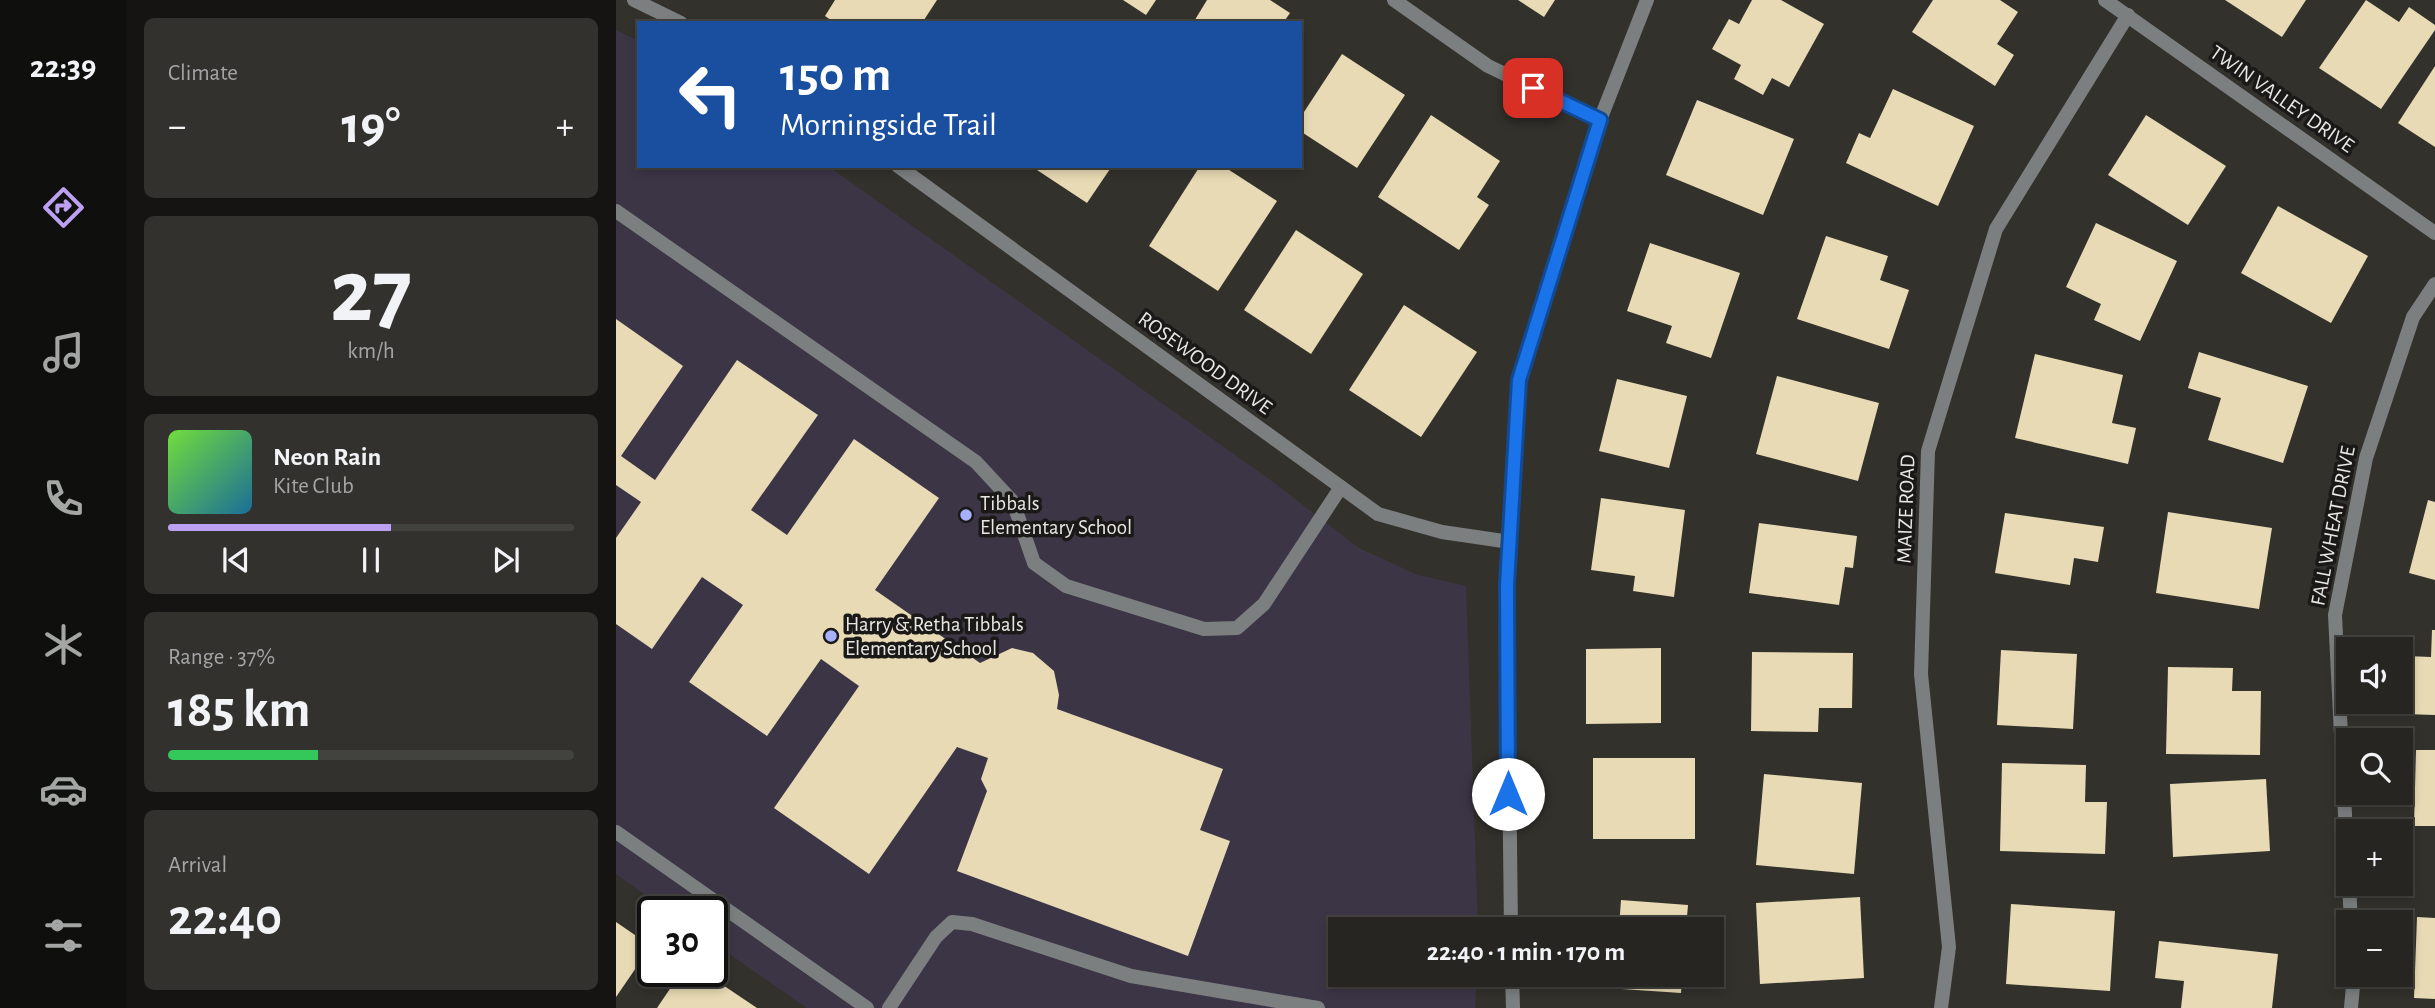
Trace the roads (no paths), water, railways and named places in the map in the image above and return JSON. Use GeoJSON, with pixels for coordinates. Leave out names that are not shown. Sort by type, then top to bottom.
{"type":"FeatureCollection","features":[{"type":"Feature","properties":{"kind":"street"},"geometry":{"type":"LineString","coordinates":[[635,0],[677,21]]}},
{"type":"Feature","properties":{"kind":"street"},"geometry":{"type":"LineString","coordinates":[[1394,0],[1488,66],[1600,120]]}},
{"type":"Feature","properties":{"kind":"street"},"geometry":{"type":"LineString","coordinates":[[1511,917],[1507,599],[1519,380],[1600,120],[1647,0]]}},
{"type":"Feature","properties":{"kind":"street","name":"TWIN VALLEY DRIVE"},"geometry":{"type":"LineString","coordinates":[[2105,0],[2435,233]]}},
{"type":"Feature","properties":{"kind":"street","name":"MAIZE ROAD"},"geometry":{"type":"LineString","coordinates":[[1941,1008],[1949,947],[1921,674],[1928,451],[1996,229],[2128,15]]}},
{"type":"Feature","properties":{"kind":"street","name":"ROSEWOOD DRIVE"},"geometry":{"type":"LineString","coordinates":[[901,168],[1378,514],[1442,532],[1510,542]]}},
{"type":"Feature","properties":{"kind":"street"},"geometry":{"type":"LineString","coordinates":[[616,211],[976,461],[1013,502],[1034,563],[1066,586],[1204,629],[1237,628],[1264,604],[1341,487]]}},
{"type":"Feature","properties":{"kind":"street","name":"FALL WHEAT DRIVE"},"geometry":{"type":"LineString","coordinates":[[2345,819],[2335,615],[2366,458],[2413,317],[2435,284]]}},
{"type":"Feature","properties":{"kind":"street"},"geometry":{"type":"LineString","coordinates":[[616,832],[867,1008]]}},
{"type":"Feature","properties":{"kind":"street"},"geometry":{"type":"LineString","coordinates":[[889,1008],[936,937],[952,922],[972,924],[1131,976],[1318,1008]]}},
{"type":"Feature","properties":{"kind":"street"},"geometry":{"type":"LineString","coordinates":[[1512,987],[1513,1008]]}},
{"type":"Feature","properties":{"kind":"street"},"geometry":{"type":"LineString","coordinates":[[2351,1008],[2353,987]]}},
{"type":"Feature","properties":{"kind":"place","name":"Tibbals Elementary School"},"geometry":{"type":"Point","coordinates":[966,515]}},
{"type":"Feature","properties":{"kind":"place","name":"Harry & Retha Tibbals Elementary School"},"geometry":{"type":"Point","coordinates":[831,636]}}]}
